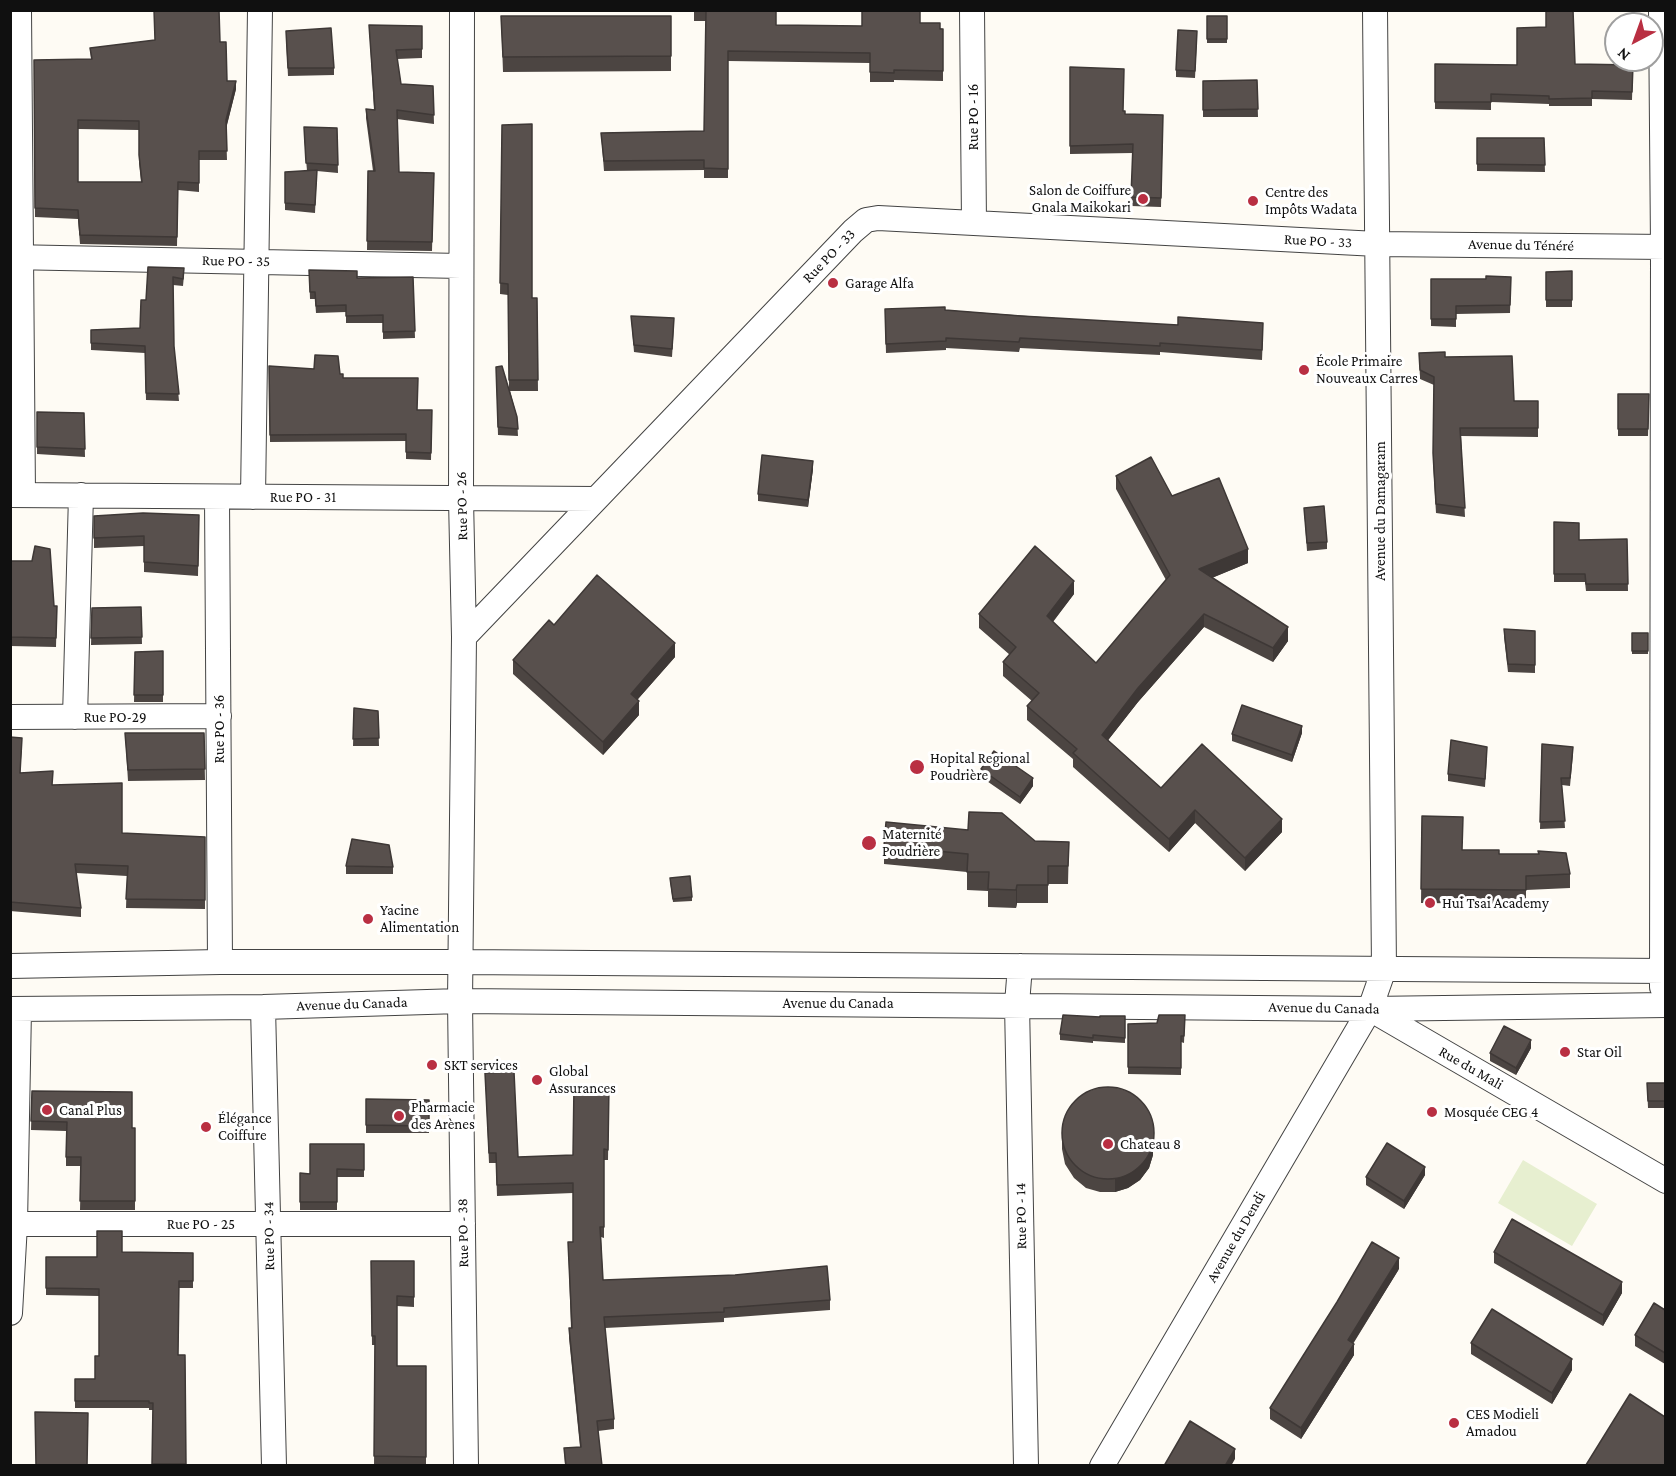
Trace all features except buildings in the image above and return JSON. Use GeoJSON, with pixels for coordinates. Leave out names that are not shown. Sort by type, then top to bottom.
{"type":"FeatureCollection","features":[{"type":"Feature","properties":{"kind":"street"},"geometry":{"type":"LineString","coordinates":[[16,495],[19,10]]}},
{"type":"Feature","properties":{"kind":"street"},"geometry":{"type":"LineString","coordinates":[[253,497],[260,10]]}},
{"type":"Feature","properties":{"kind":"street","name":"Rue PO - 26"},"geometry":{"type":"LineString","coordinates":[[460,1001],[464,637],[461,499],[462,10]]}},
{"type":"Feature","properties":{"kind":"street","name":"Rue PO - 16"},"geometry":{"type":"LineString","coordinates":[[972,10],[974,223]]}},
{"type":"Feature","properties":{"kind":"street","name":"Avenue du Damagaram"},"geometry":{"type":"LineString","coordinates":[[1370,1009],[1384,969],[1376,10]]}},
{"type":"Feature","properties":{"kind":"street"},"geometry":{"type":"LineString","coordinates":[[1661,10],[1664,247],[1663,1005]]}},
{"type":"Feature","properties":{"kind":"street","name":"Rue PO - 33"},"geometry":{"type":"LineString","coordinates":[[464,637],[866,220],[878,218],[1377,244]]}},
{"type":"Feature","properties":{"kind":"street","name":"Avenue du Ténéré"},"geometry":{"type":"LineString","coordinates":[[1377,244],[1664,247]]}},
{"type":"Feature","properties":{"kind":"street","name":"Rue PO - 35"},"geometry":{"type":"LineString","coordinates":[[16,257],[461,266]]}},
{"type":"Feature","properties":{"kind":"street","name":"Rue PO - 31"},"geometry":{"type":"LineString","coordinates":[[16,495],[596,500]]}},
{"type":"Feature","properties":{"kind":"street"},"geometry":{"type":"LineString","coordinates":[[75,717],[81,495]]}},
{"type":"Feature","properties":{"kind":"street","name":"Rue PO - 36"},"geometry":{"type":"LineString","coordinates":[[218,496],[220,962]]}},
{"type":"Feature","properties":{"kind":"street","name":"Rue PO-29"},"geometry":{"type":"LineString","coordinates":[[10,717],[219,716]]}},
{"type":"Feature","properties":{"kind":"street"},"geometry":{"type":"LineString","coordinates":[[10,966],[220,962],[460,962],[1664,971]]}},
{"type":"Feature","properties":{"kind":"street","name":"Rue PO - 14"},"geometry":{"type":"LineString","coordinates":[[1020,966],[1017,1004],[1026,1466]]}},
{"type":"Feature","properties":{"kind":"street","name":"Avenue du Canada"},"geometry":{"type":"LineString","coordinates":[[15,1009],[263,1007],[460,1001],[1017,1004],[1370,1009],[1663,1005]]}},
{"type":"Feature","properties":{"kind":"street","name":"Rue PO - 38"},"geometry":{"type":"LineString","coordinates":[[460,1001],[466,1466]]}},
{"type":"Feature","properties":{"kind":"street","name":"Rue PO - 34"},"geometry":{"type":"LineString","coordinates":[[263,1007],[274,1466]]}},
{"type":"Feature","properties":{"kind":"street"},"geometry":{"type":"LineString","coordinates":[[10,1313],[15,1009]]}},
{"type":"Feature","properties":{"kind":"street","name":"Rue du Mali"},"geometry":{"type":"LineString","coordinates":[[1370,1009],[1665,1181]]}},
{"type":"Feature","properties":{"kind":"street","name":"Avenue du Dendi"},"geometry":{"type":"LineString","coordinates":[[1102,1466],[1370,1009]]}},
{"type":"Feature","properties":{"kind":"street","name":"Rue PO - 25"},"geometry":{"type":"LineString","coordinates":[[13,1224],[463,1224]]}},
{"type":"Feature","properties":{"kind":"green space"},"geometry":{"type":"Polygon","coordinates":[[[1523,1160],[1597,1204],[1572,1246],[1498,1203],[1523,1160]]]}},
{"type":"Feature","properties":{"kind":"place","name":"Salon de Coiffure Gnala Maikokari"},"geometry":{"type":"Point","coordinates":[1143,199]}},
{"type":"Feature","properties":{"kind":"place","name":"Centre des Impôts Wadata"},"geometry":{"type":"Point","coordinates":[1253,201]}},
{"type":"Feature","properties":{"kind":"place","name":"Garage Alfa"},"geometry":{"type":"Point","coordinates":[833,283]}},
{"type":"Feature","properties":{"kind":"place","name":"École Primaire Nouveaux Carres"},"geometry":{"type":"Point","coordinates":[1304,370]}},
{"type":"Feature","properties":{"kind":"place","name":"Hopital Regional Poudrière"},"geometry":{"type":"Point","coordinates":[917,767]}},
{"type":"Feature","properties":{"kind":"place","name":"Maternité Poudrière"},"geometry":{"type":"Point","coordinates":[869,843]}},
{"type":"Feature","properties":{"kind":"place","name":"Hui Tsai Academy"},"geometry":{"type":"Point","coordinates":[1430,903]}},
{"type":"Feature","properties":{"kind":"place","name":"Yacine Alimentation"},"geometry":{"type":"Point","coordinates":[368,919]}},
{"type":"Feature","properties":{"kind":"place","name":"Star Oil"},"geometry":{"type":"Point","coordinates":[1565,1052]}},
{"type":"Feature","properties":{"kind":"place","name":"SKT services"},"geometry":{"type":"Point","coordinates":[432,1065]}},
{"type":"Feature","properties":{"kind":"place","name":"Global Assurances"},"geometry":{"type":"Point","coordinates":[537,1080]}},
{"type":"Feature","properties":{"kind":"place","name":"Canal Plus"},"geometry":{"type":"Point","coordinates":[47,1110]}},
{"type":"Feature","properties":{"kind":"place","name":"Mosquée CEG 4"},"geometry":{"type":"Point","coordinates":[1432,1112]}},
{"type":"Feature","properties":{"kind":"place","name":"Pharmacie des Arènes"},"geometry":{"type":"Point","coordinates":[399,1116]}},
{"type":"Feature","properties":{"kind":"place","name":"Élégance Coiffure"},"geometry":{"type":"Point","coordinates":[206,1127]}},
{"type":"Feature","properties":{"kind":"place","name":"Chateau 8"},"geometry":{"type":"Point","coordinates":[1108,1144]}},
{"type":"Feature","properties":{"kind":"place","name":"CES Modieli Amadou"},"geometry":{"type":"Point","coordinates":[1454,1423]}}]}
